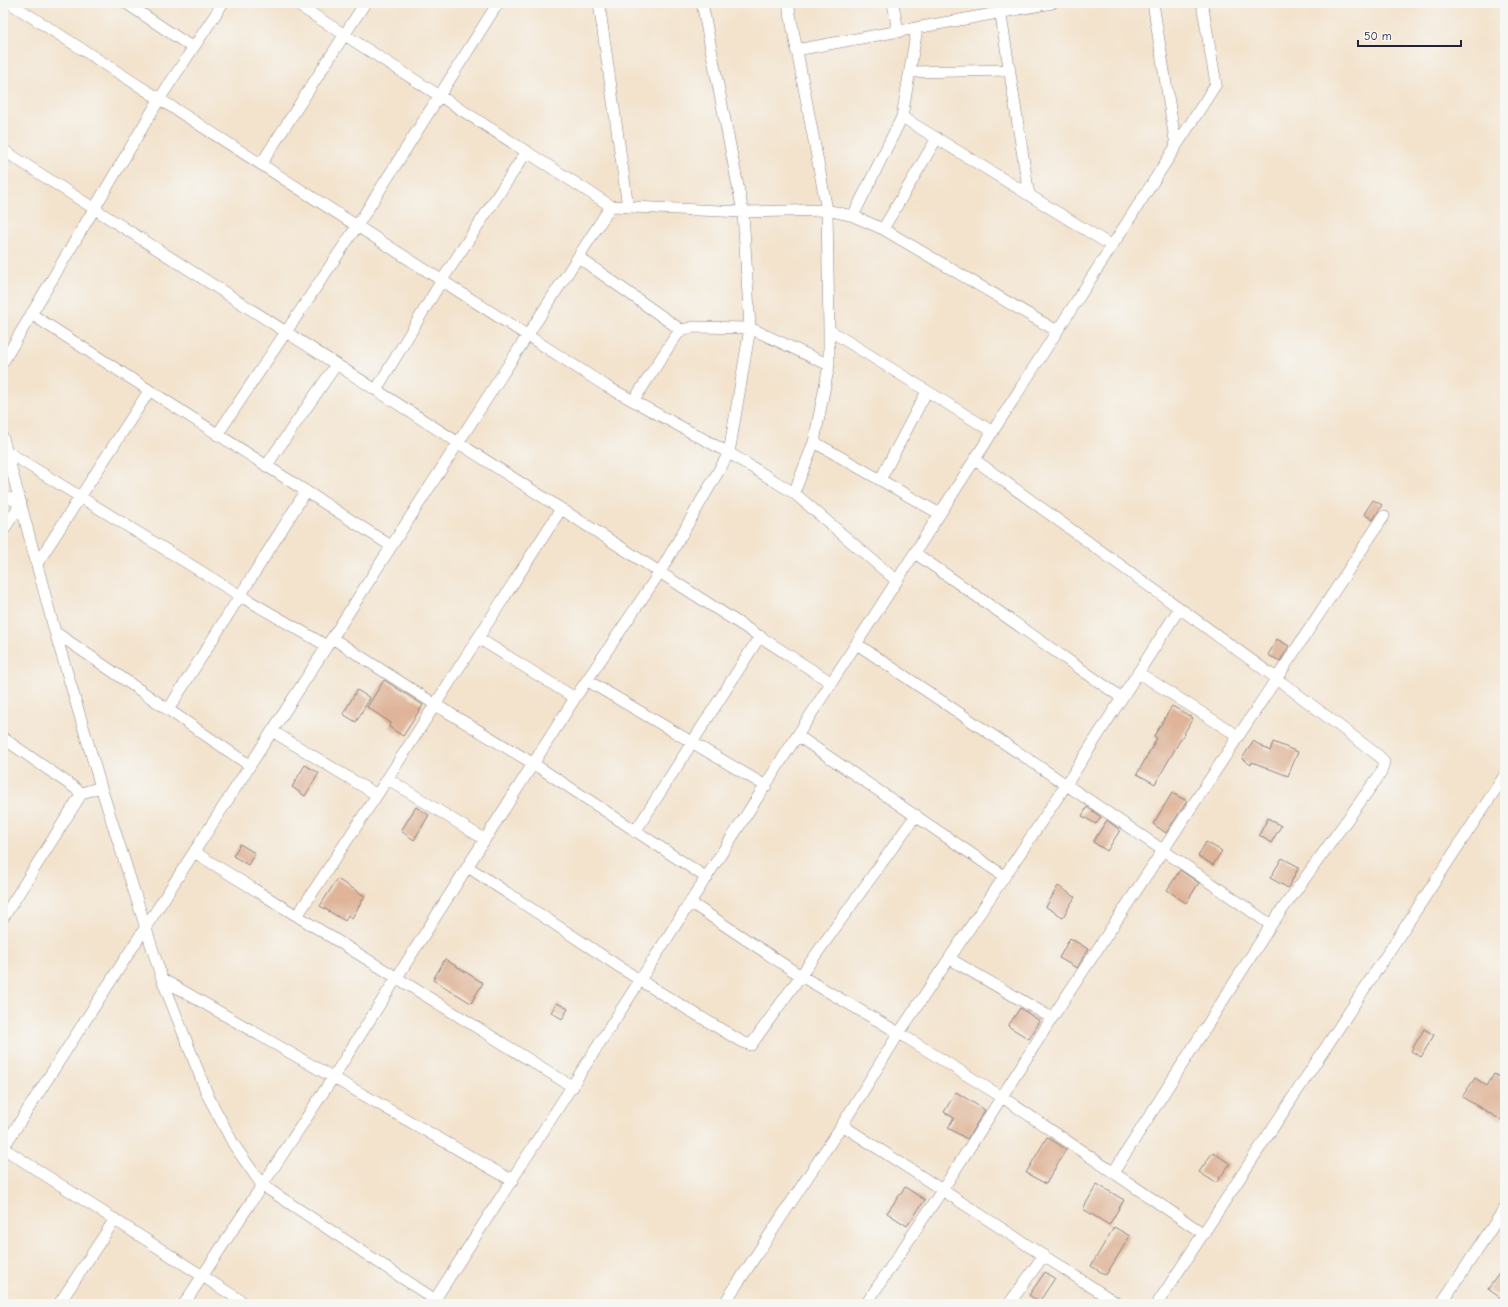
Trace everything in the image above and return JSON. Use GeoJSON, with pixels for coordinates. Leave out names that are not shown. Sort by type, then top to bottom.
{"type":"FeatureCollection","features":[{"type":"Feature","properties":{"kind":"street"},"geometry":{"type":"LineString","coordinates":[[10,3],[606,386],[729,453],[794,493],[897,581]]}},
{"type":"Feature","properties":{"kind":"street"},"geometry":{"type":"LineString","coordinates":[[126,3],[194,48]]}},
{"type":"Feature","properties":{"kind":"street"},"geometry":{"type":"LineString","coordinates":[[3,362],[160,98],[223,3]]}},
{"type":"Feature","properties":{"kind":"street"},"geometry":{"type":"LineString","coordinates":[[295,3],[611,206],[743,212],[827,210],[853,216],[883,229],[1057,332]]}},
{"type":"Feature","properties":{"kind":"street"},"geometry":{"type":"LineString","coordinates":[[261,164],[365,3]]}},
{"type":"Feature","properties":{"kind":"street"},"geometry":{"type":"LineString","coordinates":[[217,435],[284,332],[357,226],[498,3]]}},
{"type":"Feature","properties":{"kind":"street"},"geometry":{"type":"LineString","coordinates":[[599,3],[628,207]]}},
{"type":"Feature","properties":{"kind":"street"},"geometry":{"type":"LineString","coordinates":[[184,1304],[334,1076],[575,698],[588,681],[660,572],[729,453],[750,328],[743,212],[702,3]]}},
{"type":"Feature","properties":{"kind":"street"},"geometry":{"type":"LineString","coordinates":[[788,3],[827,210],[829,330],[828,365],[814,442],[794,493]]}},
{"type":"Feature","properties":{"kind":"street"},"geometry":{"type":"LineString","coordinates":[[893,3],[898,32]]}},
{"type":"Feature","properties":{"kind":"street"},"geometry":{"type":"LineString","coordinates":[[796,50],[898,32],[1000,8],[1052,3]]}},
{"type":"Feature","properties":{"kind":"street"},"geometry":{"type":"LineString","coordinates":[[1153,3],[1176,146]]}},
{"type":"Feature","properties":{"kind":"street"},"geometry":{"type":"LineString","coordinates":[[3,438],[38,562],[55,632],[145,929],[162,979],[208,1096],[234,1145],[262,1185],[436,1303],[641,980],[1216,84],[1202,3]]}},
{"type":"Feature","properties":{"kind":"street"},"geometry":{"type":"LineString","coordinates":[[1000,8],[1029,195]]}},
{"type":"Feature","properties":{"kind":"street"},"geometry":{"type":"LineString","coordinates":[[853,216],[902,117],[917,28]]}},
{"type":"Feature","properties":{"kind":"street"},"geometry":{"type":"LineString","coordinates":[[910,72],[1010,70]]}},
{"type":"Feature","properties":{"kind":"street"},"geometry":{"type":"LineString","coordinates":[[902,117],[1112,246]]}},
{"type":"Feature","properties":{"kind":"street"},"geometry":{"type":"LineString","coordinates":[[883,229],[936,138]]}},
{"type":"Feature","properties":{"kind":"street"},"geometry":{"type":"LineString","coordinates":[[3,150],[832,683]]}},
{"type":"Feature","properties":{"kind":"street"},"geometry":{"type":"LineString","coordinates":[[376,390],[442,280],[527,151]]}},
{"type":"Feature","properties":{"kind":"street"},"geometry":{"type":"LineString","coordinates":[[246,1304],[3,1148],[611,206]]}},
{"type":"Feature","properties":{"kind":"street"},"geometry":{"type":"LineString","coordinates":[[578,257],[682,330]]}},
{"type":"Feature","properties":{"kind":"street"},"geometry":{"type":"LineString","coordinates":[[31,314],[391,546]]}},
{"type":"Feature","properties":{"kind":"street"},"geometry":{"type":"LineString","coordinates":[[634,400],[673,340],[682,330],[694,327],[750,328],[828,365]]}},
{"type":"Feature","properties":{"kind":"street"},"geometry":{"type":"LineString","coordinates":[[829,330],[993,432]]}},
{"type":"Feature","properties":{"kind":"street"},"geometry":{"type":"LineString","coordinates":[[266,466],[336,364]]}},
{"type":"Feature","properties":{"kind":"street"},"geometry":{"type":"LineString","coordinates":[[880,480],[926,390]]}},
{"type":"Feature","properties":{"kind":"street"},"geometry":{"type":"LineString","coordinates":[[38,562],[79,496],[149,391]]}},
{"type":"Feature","properties":{"kind":"street"},"geometry":{"type":"LineString","coordinates":[[814,442],[940,514]]}},
{"type":"Feature","properties":{"kind":"street"},"geometry":{"type":"LineString","coordinates":[[6,451],[239,595],[330,642],[436,704],[534,764],[635,832],[707,878]]}},
{"type":"Feature","properties":{"kind":"street"},"geometry":{"type":"LineString","coordinates":[[975,460],[1276,678],[1379,756],[1384,762],[1381,772],[1271,925],[1113,1173]]}},
{"type":"Feature","properties":{"kind":"street"},"geometry":{"type":"LineString","coordinates":[[168,710],[239,595],[306,492]]}},
{"type":"Feature","properties":{"kind":"street"},"geometry":{"type":"LineString","coordinates":[[3,496],[21,503]]}},
{"type":"Feature","properties":{"kind":"street"},"geometry":{"type":"LineString","coordinates":[[3,531],[21,503]]}},
{"type":"Feature","properties":{"kind":"street"},"geometry":{"type":"LineString","coordinates":[[298,916],[378,796],[561,509]]}},
{"type":"Feature","properties":{"kind":"street"},"geometry":{"type":"LineString","coordinates":[[866,1304],[943,1189],[1052,1018],[1384,516]]}},
{"type":"Feature","properties":{"kind":"street"},"geometry":{"type":"LineString","coordinates":[[915,553],[1122,698]]}},
{"type":"Feature","properties":{"kind":"street"},"geometry":{"type":"LineString","coordinates":[[724,1304],[842,1125],[899,1033],[1066,785],[1179,609]]}},
{"type":"Feature","properties":{"kind":"street"},"geometry":{"type":"LineString","coordinates":[[55,632],[250,765]]}},
{"type":"Feature","properties":{"kind":"street"},"geometry":{"type":"LineString","coordinates":[[635,832],[693,744],[760,636]]}},
{"type":"Feature","properties":{"kind":"street"},"geometry":{"type":"LineString","coordinates":[[478,638],[575,698]]}},
{"type":"Feature","properties":{"kind":"street"},"geometry":{"type":"LineString","coordinates":[[857,644],[1164,849],[1271,925]]}},
{"type":"Feature","properties":{"kind":"street"},"geometry":{"type":"LineString","coordinates":[[1138,673],[1238,736]]}},
{"type":"Feature","properties":{"kind":"street"},"geometry":{"type":"LineString","coordinates":[[588,681],[766,786]]}},
{"type":"Feature","properties":{"kind":"street"},"geometry":{"type":"LineString","coordinates":[[272,731],[378,796]]}},
{"type":"Feature","properties":{"kind":"street"},"geometry":{"type":"LineString","coordinates":[[798,736],[1004,876]]}},
{"type":"Feature","properties":{"kind":"street"},"geometry":{"type":"LineString","coordinates":[[3,738],[82,793]]}},
{"type":"Feature","properties":{"kind":"street"},"geometry":{"type":"LineString","coordinates":[[1158,1304],[1505,775]]}},
{"type":"Feature","properties":{"kind":"street"},"geometry":{"type":"LineString","coordinates":[[388,779],[484,839]]}},
{"type":"Feature","properties":{"kind":"street"},"geometry":{"type":"LineString","coordinates":[[4,916],[82,793],[101,787]]}},
{"type":"Feature","properties":{"kind":"street"},"geometry":{"type":"LineString","coordinates":[[468,867],[641,980],[742,1042],[751,1045],[916,815]]}},
{"type":"Feature","properties":{"kind":"street"},"geometry":{"type":"LineString","coordinates":[[194,852],[573,1087]]}},
{"type":"Feature","properties":{"kind":"street"},"geometry":{"type":"LineString","coordinates":[[691,904],[801,976],[899,1033],[1002,1096],[1204,1234]]}},
{"type":"Feature","properties":{"kind":"street"},"geometry":{"type":"LineString","coordinates":[[950,959],[1052,1018]]}},
{"type":"Feature","properties":{"kind":"street"},"geometry":{"type":"LineString","coordinates":[[162,979],[334,1076],[513,1181]]}},
{"type":"Feature","properties":{"kind":"street"},"geometry":{"type":"LineString","coordinates":[[842,1125],[943,1189],[1118,1304]]}},
{"type":"Feature","properties":{"kind":"street"},"geometry":{"type":"LineString","coordinates":[[1441,1304],[1505,1208]]}},
{"type":"Feature","properties":{"kind":"street"},"geometry":{"type":"LineString","coordinates":[[59,1304],[115,1219]]}},
{"type":"Feature","properties":{"kind":"street"},"geometry":{"type":"LineString","coordinates":[[1009,1304],[1044,1255]]}},
{"type":"Feature","properties":{"kind":"building"},"geometry":{"type":"Polygon","coordinates":[[[1373,500],[1382,505],[1373,520],[1364,514],[1373,500]]]}},
{"type":"Feature","properties":{"kind":"building"},"geometry":{"type":"Polygon","coordinates":[[[1277,639],[1289,646],[1280,661],[1268,655],[1277,639]]]}},
{"type":"Feature","properties":{"kind":"building"},"geometry":{"type":"Polygon","coordinates":[[[384,680],[423,705],[403,736],[389,727],[391,723],[367,707],[384,680]]]}},
{"type":"Feature","properties":{"kind":"building"},"geometry":{"type":"Polygon","coordinates":[[[357,690],[370,698],[356,722],[343,714],[357,690]]]}},
{"type":"Feature","properties":{"kind":"building"},"geometry":{"type":"Polygon","coordinates":[[[1172,706],[1193,718],[1155,784],[1137,774],[1157,738],[1154,736],[1172,706]]]}},
{"type":"Feature","properties":{"kind":"building"},"geometry":{"type":"Polygon","coordinates":[[[1253,741],[1270,751],[1273,742],[1298,752],[1288,776],[1252,762],[1251,765],[1242,759],[1253,741]]]}},
{"type":"Feature","properties":{"kind":"building"},"geometry":{"type":"Polygon","coordinates":[[[305,765],[319,773],[305,796],[292,787],[305,765]]]}},
{"type":"Feature","properties":{"kind":"building"},"geometry":{"type":"Polygon","coordinates":[[[1172,793],[1187,801],[1166,833],[1153,824],[1172,793]]]}},
{"type":"Feature","properties":{"kind":"building"},"geometry":{"type":"Polygon","coordinates":[[[416,807],[429,815],[414,840],[401,831],[416,807]]]}},
{"type":"Feature","properties":{"kind":"building"},"geometry":{"type":"Polygon","coordinates":[[[1087,807],[1101,817],[1096,824],[1082,816],[1087,807]]]}},
{"type":"Feature","properties":{"kind":"building"},"geometry":{"type":"Polygon","coordinates":[[[1268,818],[1281,826],[1271,843],[1259,835],[1268,818]]]}},
{"type":"Feature","properties":{"kind":"building"},"geometry":{"type":"Polygon","coordinates":[[[1107,820],[1120,830],[1107,851],[1093,842],[1107,820]]]}},
{"type":"Feature","properties":{"kind":"building"},"geometry":{"type":"Polygon","coordinates":[[[1206,842],[1222,851],[1213,865],[1198,856],[1206,842]]]}},
{"type":"Feature","properties":{"kind":"building"},"geometry":{"type":"Polygon","coordinates":[[[240,844],[255,853],[248,865],[233,856],[240,844]]]}},
{"type":"Feature","properties":{"kind":"building"},"geometry":{"type":"Polygon","coordinates":[[[1282,858],[1299,867],[1288,888],[1270,878],[1282,858]]]}},
{"type":"Feature","properties":{"kind":"building"},"geometry":{"type":"Polygon","coordinates":[[[1180,870],[1199,883],[1186,903],[1167,890],[1180,870]]]}},
{"type":"Feature","properties":{"kind":"building"},"geometry":{"type":"Polygon","coordinates":[[[337,879],[365,896],[352,918],[348,915],[345,921],[320,906],[337,879]]]}},
{"type":"Feature","properties":{"kind":"building"},"geometry":{"type":"Polygon","coordinates":[[[1058,886],[1075,897],[1063,917],[1046,907],[1058,886]]]}},
{"type":"Feature","properties":{"kind":"building"},"geometry":{"type":"Polygon","coordinates":[[[1070,938],[1088,949],[1077,968],[1059,958],[1070,938]]]}},
{"type":"Feature","properties":{"kind":"building"},"geometry":{"type":"Polygon","coordinates":[[[445,959],[483,983],[471,1003],[433,980],[445,959]]]}},
{"type":"Feature","properties":{"kind":"building"},"geometry":{"type":"Polygon","coordinates":[[[557,1003],[568,1009],[562,1019],[551,1012],[557,1003]]]}},
{"type":"Feature","properties":{"kind":"building"},"geometry":{"type":"Polygon","coordinates":[[[1020,1008],[1040,1021],[1029,1039],[1008,1026],[1020,1008]]]}},
{"type":"Feature","properties":{"kind":"building"},"geometry":{"type":"Polygon","coordinates":[[[1424,1029],[1434,1035],[1421,1057],[1411,1051],[1424,1029]]]}},
{"type":"Feature","properties":{"kind":"building"},"geometry":{"type":"Polygon","coordinates":[[[1494,1074],[1505,1080],[1505,1114],[1501,1120],[1462,1097],[1475,1078],[1487,1086],[1494,1074]]]}},
{"type":"Feature","properties":{"kind":"building"},"geometry":{"type":"Polygon","coordinates":[[[956,1092],[985,1110],[967,1139],[948,1128],[954,1118],[944,1112],[956,1092]]]}},
{"type":"Feature","properties":{"kind":"building"},"geometry":{"type":"Polygon","coordinates":[[[1047,1137],[1066,1149],[1046,1184],[1026,1173],[1047,1137]]]}},
{"type":"Feature","properties":{"kind":"building"},"geometry":{"type":"Polygon","coordinates":[[[1213,1152],[1230,1164],[1216,1183],[1199,1172],[1213,1152]]]}},
{"type":"Feature","properties":{"kind":"building"},"geometry":{"type":"Polygon","coordinates":[[[1097,1184],[1124,1200],[1109,1225],[1083,1209],[1097,1184]]]}},
{"type":"Feature","properties":{"kind":"building"},"geometry":{"type":"Polygon","coordinates":[[[905,1187],[925,1200],[907,1226],[887,1213],[905,1187]]]}},
{"type":"Feature","properties":{"kind":"building"},"geometry":{"type":"Polygon","coordinates":[[[1114,1227],[1130,1236],[1106,1275],[1091,1266],[1114,1227]]]}},
{"type":"Feature","properties":{"kind":"building"},"geometry":{"type":"Polygon","coordinates":[[[1505,1265],[1505,1301],[1488,1289],[1505,1265]]]}},
{"type":"Feature","properties":{"kind":"building"},"geometry":{"type":"Polygon","coordinates":[[[1045,1272],[1055,1278],[1039,1302],[1029,1295],[1045,1272]]]}}]}
